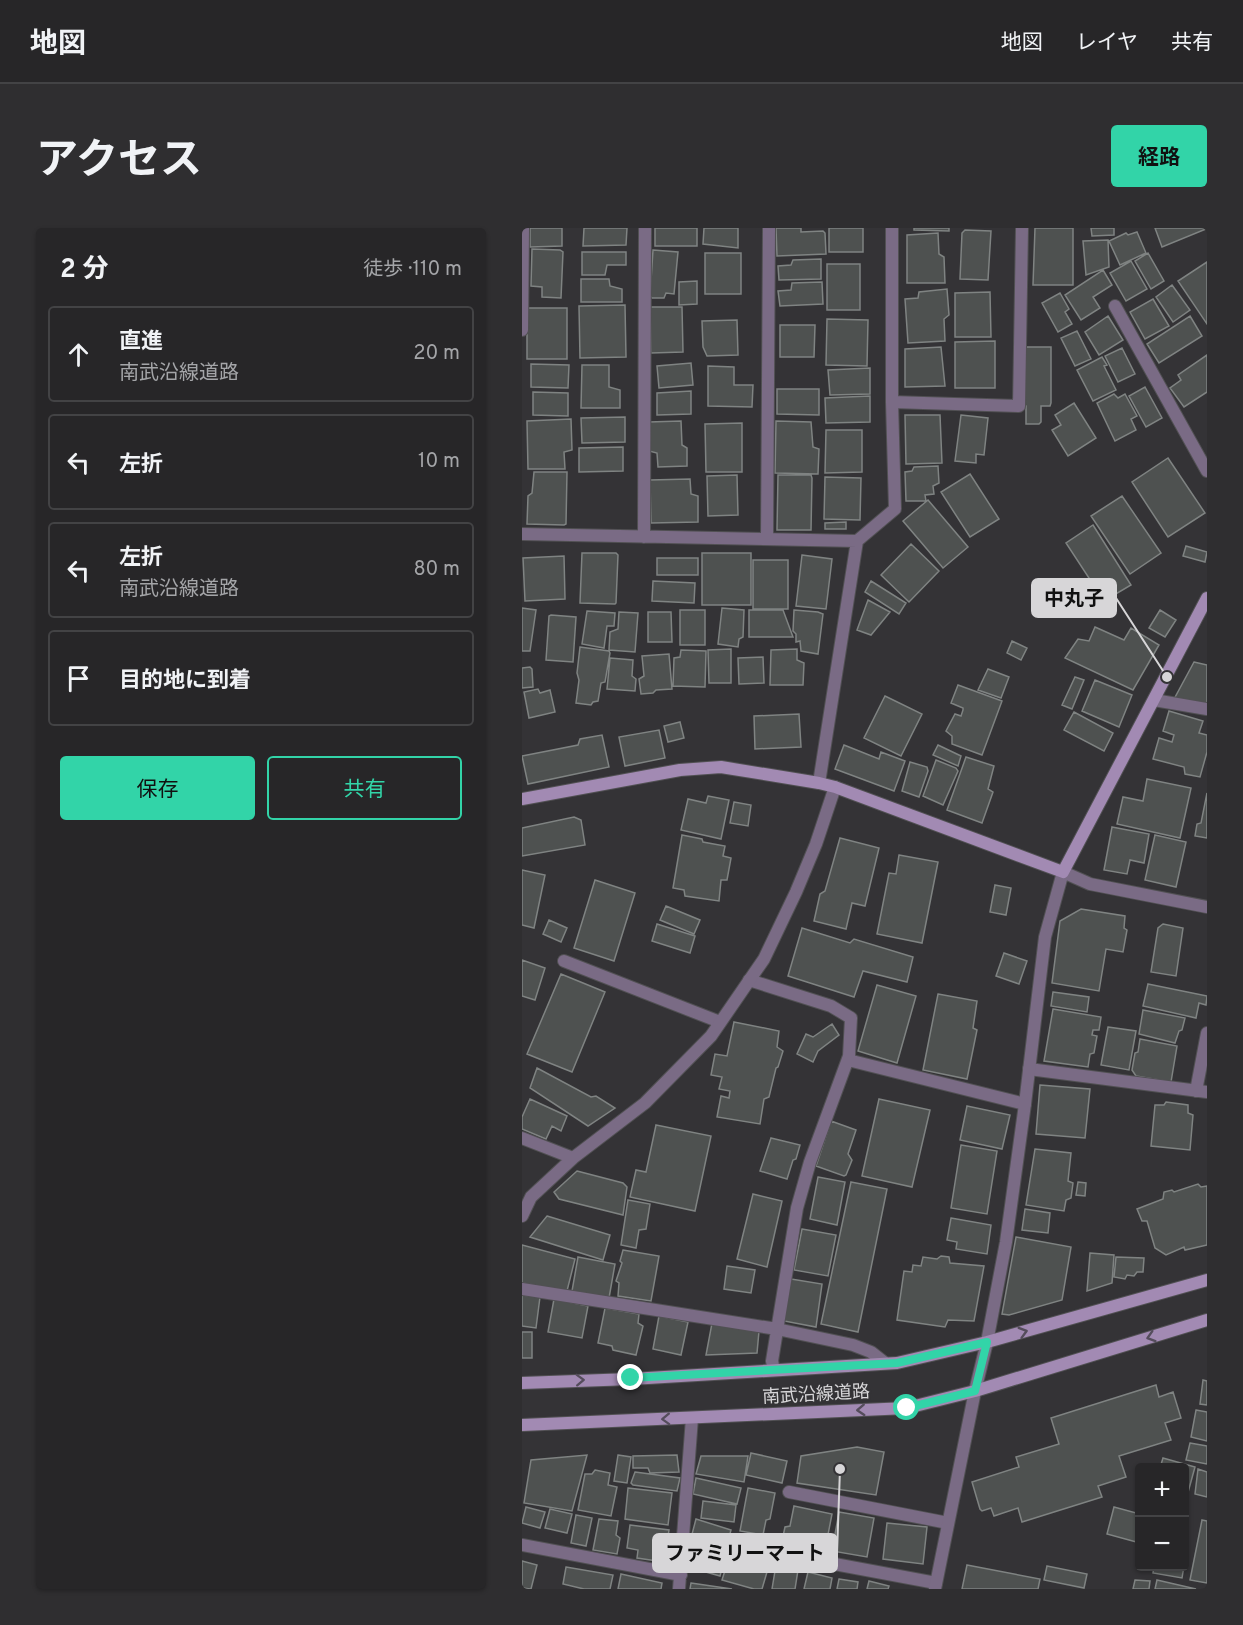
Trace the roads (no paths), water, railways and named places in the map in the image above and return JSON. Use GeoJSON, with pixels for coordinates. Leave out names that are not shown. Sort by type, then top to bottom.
{"type":"FeatureCollection","features":[{"type":"Feature","properties":{"kind":"street"},"geometry":{"type":"LineString","coordinates":[[522,330],[523,228]]}},
{"type":"Feature","properties":{"kind":"street"},"geometry":{"type":"LineString","coordinates":[[644,537],[645,228]]}},
{"type":"Feature","properties":{"kind":"street"},"geometry":{"type":"LineString","coordinates":[[767,539],[769,228]]}},
{"type":"Feature","properties":{"kind":"street"},"geometry":{"type":"LineString","coordinates":[[819,783],[857,541],[895,508],[892,402],[892,228]]}},
{"type":"Feature","properties":{"kind":"street"},"geometry":{"type":"LineString","coordinates":[[892,402],[1019,406],[1022,228]]}},
{"type":"Feature","properties":{"kind":"street"},"geometry":{"type":"LineString","coordinates":[[1116,306],[1207,471]]}},
{"type":"Feature","properties":{"kind":"street"},"geometry":{"type":"LineString","coordinates":[[522,534],[857,541]]}},
{"type":"Feature","properties":{"kind":"street"},"geometry":{"type":"LineString","coordinates":[[782,1554],[936,1586],[987,1342],[1005,1242],[1025,1104],[1045,938],[1063,872],[1207,598]]}},
{"type":"Feature","properties":{"kind":"street"},"geometry":{"type":"LineString","coordinates":[[1154,700],[1207,709]]}},
{"type":"Feature","properties":{"kind":"street"},"geometry":{"type":"LineString","coordinates":[[522,799],[680,770],[721,767],[835,787],[1090,884],[1207,907]]}},
{"type":"Feature","properties":{"kind":"street"},"geometry":{"type":"LineString","coordinates":[[522,1216],[531,1197],[573,1158],[645,1103],[711,1036],[764,959],[816,844],[835,787]]}},
{"type":"Feature","properties":{"kind":"street"},"geometry":{"type":"LineString","coordinates":[[564,961],[720,1022]]}},
{"type":"Feature","properties":{"kind":"street"},"geometry":{"type":"LineString","coordinates":[[749,980],[831,1006],[851,1018],[848,1060],[810,1162],[797,1208],[772,1360],[774,1370]]}},
{"type":"Feature","properties":{"kind":"street"},"geometry":{"type":"LineString","coordinates":[[1029,1069],[1202,1091],[1207,1033]]}},
{"type":"Feature","properties":{"kind":"street"},"geometry":{"type":"LineString","coordinates":[[848,1060],[1025,1104]]}},
{"type":"Feature","properties":{"kind":"street"},"geometry":{"type":"LineString","coordinates":[[522,1138],[573,1158]]}},
{"type":"Feature","properties":{"kind":"street","name":"南武沿線道路"},"geometry":{"type":"LineString","coordinates":[[522,1383],[897,1363],[987,1342],[1207,1280]]}},
{"type":"Feature","properties":{"kind":"street"},"geometry":{"type":"LineString","coordinates":[[522,1289],[777,1329],[853,1345],[871,1352],[885,1363]]}},
{"type":"Feature","properties":{"kind":"street","name":"南武沿線道路"},"geometry":{"type":"LineString","coordinates":[[522,1425],[907,1408],[975,1391],[1207,1320]]}},
{"type":"Feature","properties":{"kind":"street"},"geometry":{"type":"LineString","coordinates":[[679,1589],[692,1418]]}},
{"type":"Feature","properties":{"kind":"street"},"geometry":{"type":"LineString","coordinates":[[789,1492],[948,1523]]}},
{"type":"Feature","properties":{"kind":"street"},"geometry":{"type":"LineString","coordinates":[[522,1545],[681,1575]]}},
{"type":"Feature","properties":{"kind":"place","name":"中丸子"},"geometry":{"type":"Point","coordinates":[1167,677]}},
{"type":"Feature","properties":{"kind":"place","name":"ファミリーマート"},"geometry":{"type":"Point","coordinates":[840,1469]}}]}
